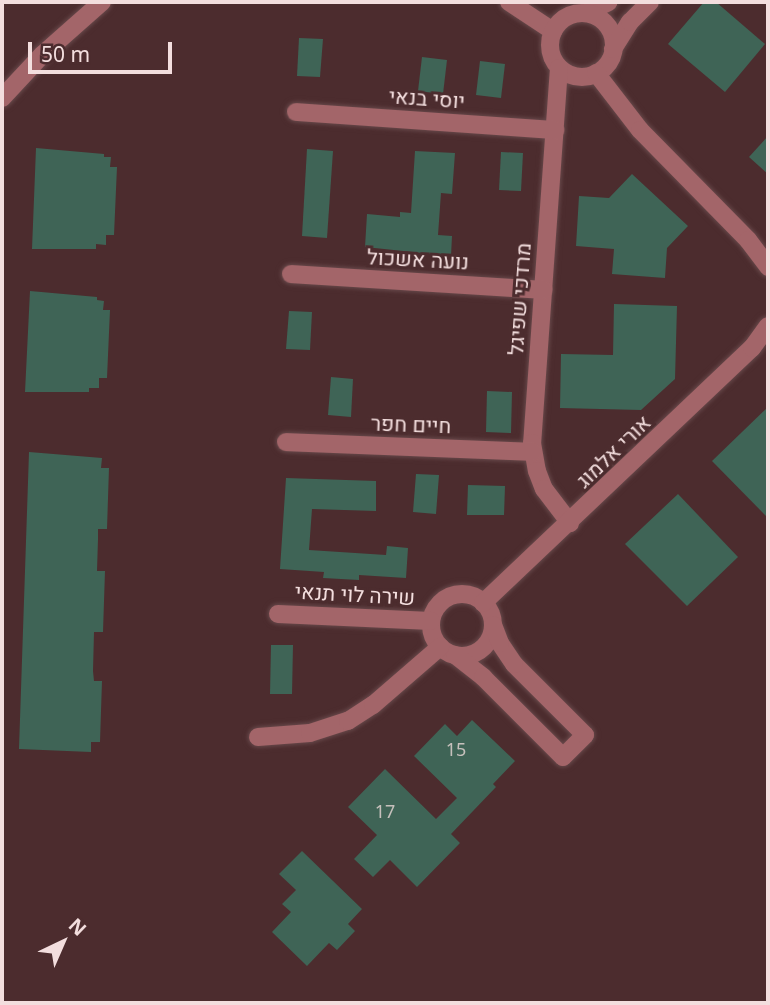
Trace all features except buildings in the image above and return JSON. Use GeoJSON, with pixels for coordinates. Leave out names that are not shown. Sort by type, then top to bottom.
{"type":"FeatureCollection","features":[{"type":"Feature","properties":{"kind":"street"},"geometry":{"type":"LineString","coordinates":[[2,98],[42,55],[102,2]]}},
{"type":"Feature","properties":{"kind":"street"},"geometry":{"type":"LineString","coordinates":[[509,2],[553,31]]}},
{"type":"Feature","properties":{"kind":"street"},"geometry":{"type":"LineString","coordinates":[[609,2],[586,13],[567,16],[553,31],[550,50],[559,68],[578,76],[596,73],[608,63],[613,49],[630,22],[650,2]]}},
{"type":"Feature","properties":{"kind":"street"},"geometry":{"type":"LineString","coordinates":[[586,13],[595,16],[607,26],[612,34],[613,49]]}},
{"type":"Feature","properties":{"kind":"street","name":"מרדכי שפיגל"},"geometry":{"type":"LineString","coordinates":[[559,68],[533,452],[544,489],[570,523]]}},
{"type":"Feature","properties":{"kind":"street"},"geometry":{"type":"LineString","coordinates":[[596,73],[639,130],[748,240],[768,267]]}},
{"type":"Feature","properties":{"kind":"street","name":"יוסי בנאי"},"geometry":{"type":"LineString","coordinates":[[296,112],[555,130]]}},
{"type":"Feature","properties":{"kind":"street","name":"נועה אשכול"},"geometry":{"type":"LineString","coordinates":[[291,274],[543,290]]}},
{"type":"Feature","properties":{"kind":"street","name":"אורי אלמוג"},"geometry":{"type":"LineString","coordinates":[[483,603],[752,348],[768,326]]}},
{"type":"Feature","properties":{"kind":"street","name":"חיים חפר"},"geometry":{"type":"LineString","coordinates":[[286,442],[533,452]]}},
{"type":"Feature","properties":{"kind":"street"},"geometry":{"type":"LineString","coordinates":[[466,594],[483,603],[489,611],[500,643],[514,664],[585,735],[564,757],[483,677],[448,651],[432,635],[431,621],[439,603],[452,596],[466,594]]}},
{"type":"Feature","properties":{"kind":"street","name":"שירה לוי תנאי"},"geometry":{"type":"LineString","coordinates":[[278,614],[431,621]]}},
{"type":"Feature","properties":{"kind":"street"},"geometry":{"type":"LineString","coordinates":[[448,651],[467,656],[480,650],[490,639],[493,625]]}},
{"type":"Feature","properties":{"kind":"street"},"geometry":{"type":"LineString","coordinates":[[258,737],[310,733],[348,721],[448,651]]}}]}
